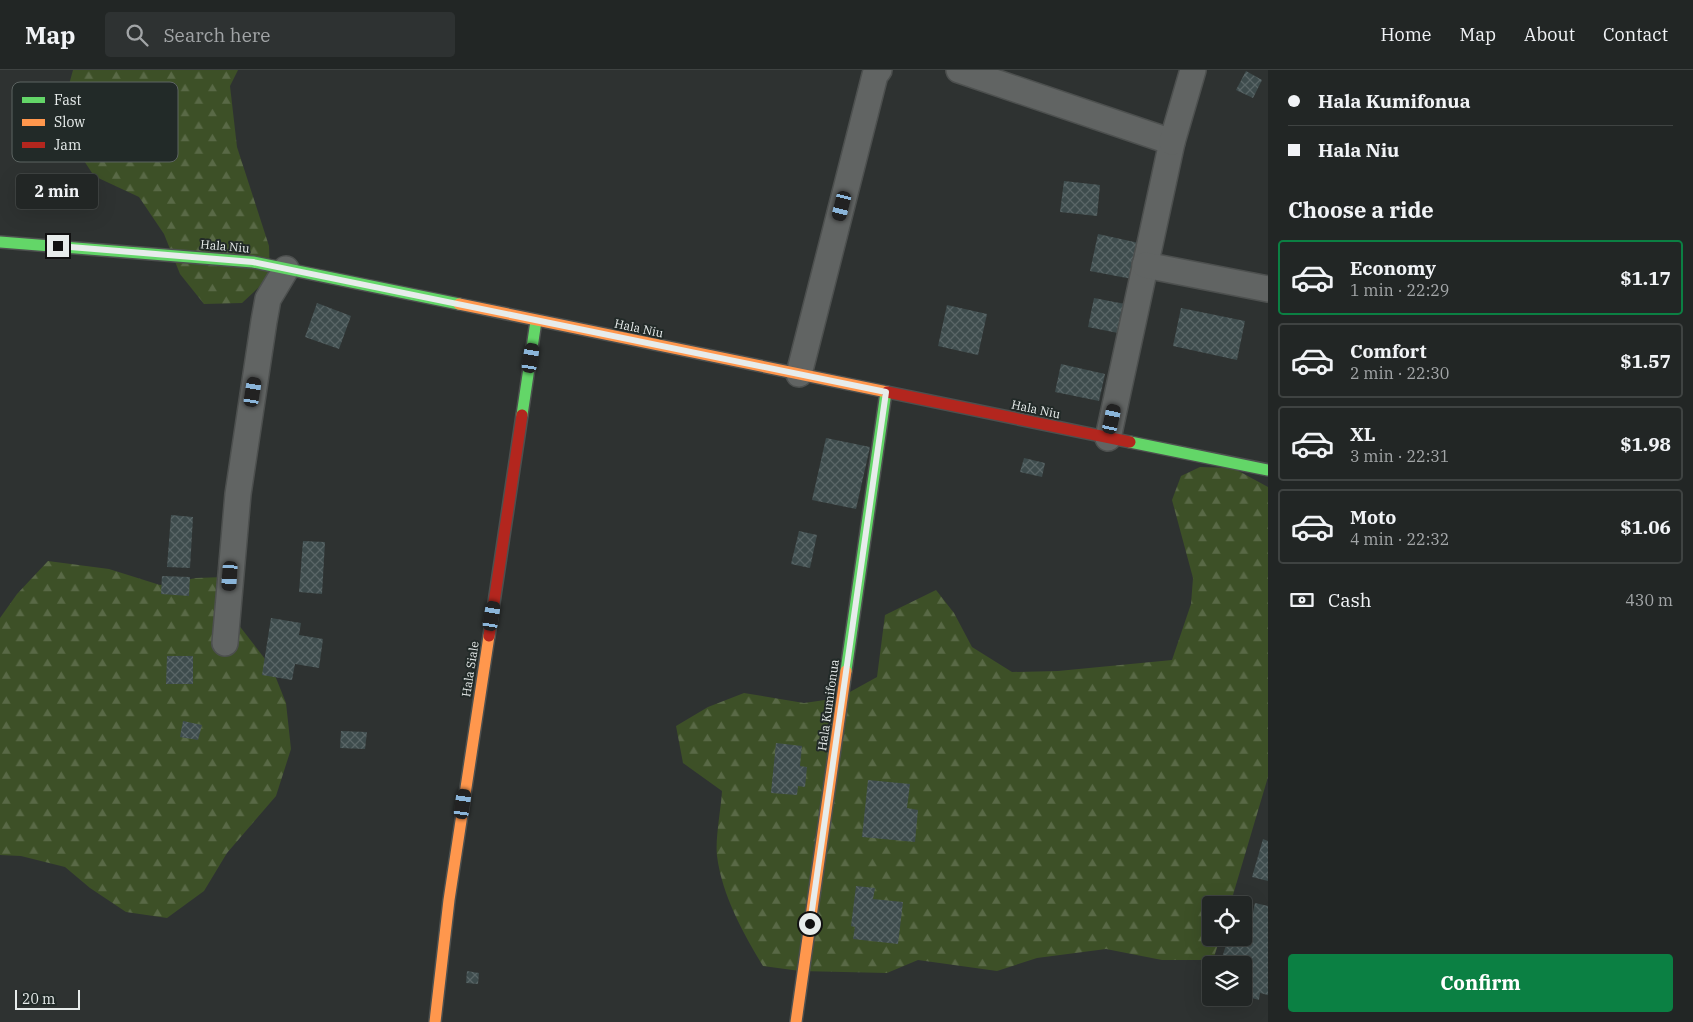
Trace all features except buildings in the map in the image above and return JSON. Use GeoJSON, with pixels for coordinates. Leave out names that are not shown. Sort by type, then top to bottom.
{"type":"FeatureCollection","features":[{"type":"Feature","properties":{"kind":"street"},"geometry":{"type":"LineString","coordinates":[[799,374],[875,75],[879,70]]}},
{"type":"Feature","properties":{"kind":"street"},"geometry":{"type":"LineString","coordinates":[[959,70],[1172,142]]}},
{"type":"Feature","properties":{"kind":"street"},"geometry":{"type":"LineString","coordinates":[[1108,438],[1172,142],[1193,70]]}},
{"type":"Feature","properties":{"kind":"street","name":"Hala Niu"},"geometry":{"type":"LineString","coordinates":[[0,242],[253,262],[1268,470]]}},
{"type":"Feature","properties":{"kind":"street"},"geometry":{"type":"LineString","coordinates":[[1145,265],[1268,289]]}},
{"type":"Feature","properties":{"kind":"street"},"geometry":{"type":"LineString","coordinates":[[225,643],[238,494],[264,321],[268,299],[286,268]]}},
{"type":"Feature","properties":{"kind":"street","name":"Hala Siale"},"geometry":{"type":"LineString","coordinates":[[435,1022],[449,900],[536,321]]}},
{"type":"Feature","properties":{"kind":"street","name":"Hala Kumifonua"},"geometry":{"type":"LineString","coordinates":[[796,1022],[886,392]]}},
{"type":"Feature","properties":{"kind":"green space"},"geometry":{"type":"Polygon","coordinates":[[[73,70],[238,70],[230,86],[237,147],[269,246],[270,277],[242,303],[204,304],[180,274],[164,234],[139,197],[94,176],[85,162],[178,162],[178,82],[70,82],[73,70]]]}},
{"type":"Feature","properties":{"kind":"green space"},"geometry":{"type":"Polygon","coordinates":[[[1200,467],[1233,468],[1268,487],[1268,777],[1233,896],[1202,896],[1202,946],[1217,946],[1214,956],[1202,956],[1202,960],[1162,960],[1106,949],[1037,958],[997,971],[918,960],[887,973],[800,971],[763,966],[734,913],[723,885],[717,856],[722,791],[683,763],[676,726],[708,707],[744,693],[804,703],[839,698],[877,677],[885,615],[936,590],[954,613],[972,647],[1012,672],[1058,671],[1172,660],[1191,604],[1193,578],[1172,500],[1181,476],[1200,467]]]}},
{"type":"Feature","properties":{"kind":"green space"},"geometry":{"type":"Polygon","coordinates":[[[48,561],[109,569],[160,585],[196,578],[224,577],[238,624],[272,668],[286,703],[291,749],[276,796],[227,853],[204,891],[167,918],[126,912],[90,888],[65,867],[21,856],[0,855],[0,618],[17,594],[48,561]]]}},
{"type":"Feature","properties":{"kind":"traffic: fast"},"geometry":{"type":"LineString","coordinates":[[0,242],[253,262],[459,304]]}},
{"type":"Feature","properties":{"kind":"traffic: fast"},"geometry":{"type":"LineString","coordinates":[[522,415],[536,321]]}},
{"type":"Feature","properties":{"kind":"traffic: fast"},"geometry":{"type":"LineString","coordinates":[[846,671],[886,392]]}},
{"type":"Feature","properties":{"kind":"traffic: fast"},"geometry":{"type":"LineString","coordinates":[[1130,442],[1268,470]]}},
{"type":"Feature","properties":{"kind":"traffic: slow"},"geometry":{"type":"LineString","coordinates":[[459,304],[887,392]]}},
{"type":"Feature","properties":{"kind":"traffic: slow"},"geometry":{"type":"LineString","coordinates":[[435,1022],[449,900],[489,636]]}},
{"type":"Feature","properties":{"kind":"traffic: slow"},"geometry":{"type":"LineString","coordinates":[[796,1022],[846,671]]}},
{"type":"Feature","properties":{"kind":"traffic: jam"},"geometry":{"type":"LineString","coordinates":[[887,392],[1130,442]]}},
{"type":"Feature","properties":{"kind":"traffic: jam"},"geometry":{"type":"LineString","coordinates":[[489,636],[522,415]]}},
{"type":"Feature","properties":{"kind":"route"},"geometry":{"type":"LineString","coordinates":[[58,246],[253,262],[886,392],[810,924]]}}]}
